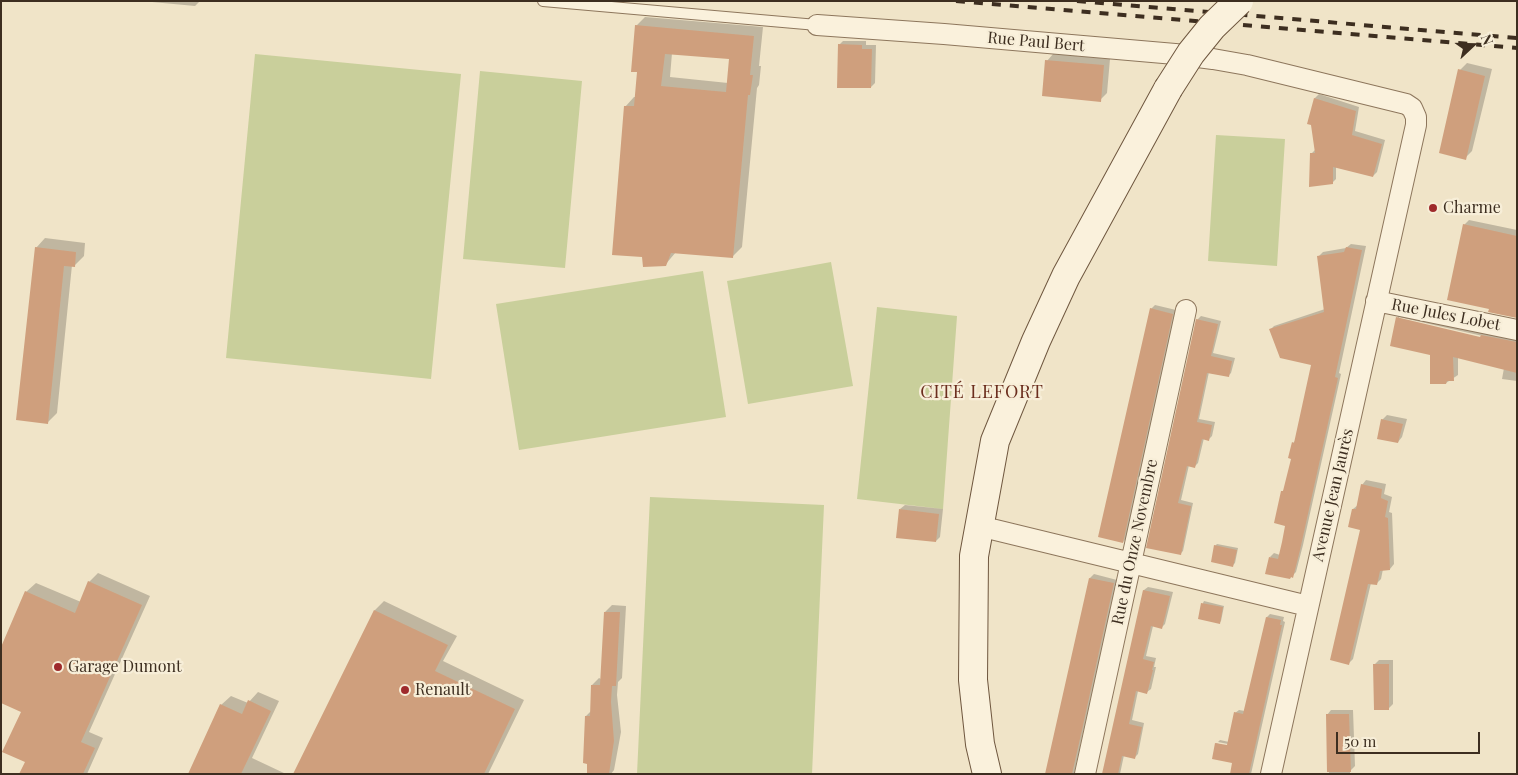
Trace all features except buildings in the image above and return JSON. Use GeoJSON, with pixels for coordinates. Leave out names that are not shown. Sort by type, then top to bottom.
{"type":"FeatureCollection","features":[{"type":"Feature","properties":{"kind":"main road"},"geometry":{"type":"LineString","coordinates":[[987,774],[980,744],[972,680],[974,556],[995,441],[1036,341],[1066,276],[1168,89],[1191,53],[1212,28],[1239,1]]}},
{"type":"Feature","properties":{"kind":"street","name":"Rue Paul Bert"},"geometry":{"type":"LineString","coordinates":[[817,25],[1185,55],[1247,66],[1406,104],[1412,108],[1416,117],[1416,125],[1395,216]]}},
{"type":"Feature","properties":{"kind":"street","name":"Avenue Jean Jaurès"},"geometry":{"type":"LineString","coordinates":[[1271,774],[1395,216]]}},
{"type":"Feature","properties":{"kind":"street","name":"Rue Jules Lobet"},"geometry":{"type":"LineString","coordinates":[[1376,301],[1517,330]]}},
{"type":"Feature","properties":{"kind":"street","name":"Rue du Onze Novembre"},"geometry":{"type":"LineString","coordinates":[[1084,774],[1186,310]]}},
{"type":"Feature","properties":{"kind":"street"},"geometry":{"type":"LineString","coordinates":[[979,526],[1308,606]]}},
{"type":"Feature","properties":{"kind":"lane","name":"Rue Paul Bert"},"geometry":{"type":"LineString","coordinates":[[543,1],[817,25]]}},
{"type":"Feature","properties":{"kind":"green space"},"geometry":{"type":"Polygon","coordinates":[[[255,54],[461,74],[431,379],[226,358],[255,54]]]}},
{"type":"Feature","properties":{"kind":"green space"},"geometry":{"type":"Polygon","coordinates":[[[480,71],[582,81],[565,268],[463,259],[480,71]]]}},
{"type":"Feature","properties":{"kind":"green space"},"geometry":{"type":"Polygon","coordinates":[[[1216,135],[1285,139],[1277,266],[1208,261],[1216,135]]]}},
{"type":"Feature","properties":{"kind":"green space"},"geometry":{"type":"Polygon","coordinates":[[[831,262],[853,386],[748,404],[727,281],[831,262]]]}},
{"type":"Feature","properties":{"kind":"green space"},"geometry":{"type":"Polygon","coordinates":[[[703,271],[726,417],[519,450],[496,304],[703,271]]]}},
{"type":"Feature","properties":{"kind":"green space"},"geometry":{"type":"Polygon","coordinates":[[[877,307],[957,316],[943,509],[857,499],[877,307]]]}},
{"type":"Feature","properties":{"kind":"green space"},"geometry":{"type":"Polygon","coordinates":[[[650,497],[824,505],[812,774],[637,774],[650,497]]]}},
{"type":"Feature","properties":{"kind":"railway"},"geometry":{"type":"LineString","coordinates":[[956,1],[1517,48]]}},
{"type":"Feature","properties":{"kind":"railway"},"geometry":{"type":"LineString","coordinates":[[1077,1],[1517,38]]}},
{"type":"Feature","properties":{"kind":"place","name":"Charme"},"geometry":{"type":"Point","coordinates":[1433,208]}},
{"type":"Feature","properties":{"kind":"place","name":"Garage Dumont"},"geometry":{"type":"Point","coordinates":[58,667]}},
{"type":"Feature","properties":{"kind":"place","name":"Renault"},"geometry":{"type":"Point","coordinates":[405,690]}},
{"type":"Feature","properties":{"kind":"district","name":"CITÉ LEFORT"},"geometry":{"type":"Point","coordinates":[982,392]}}]}
